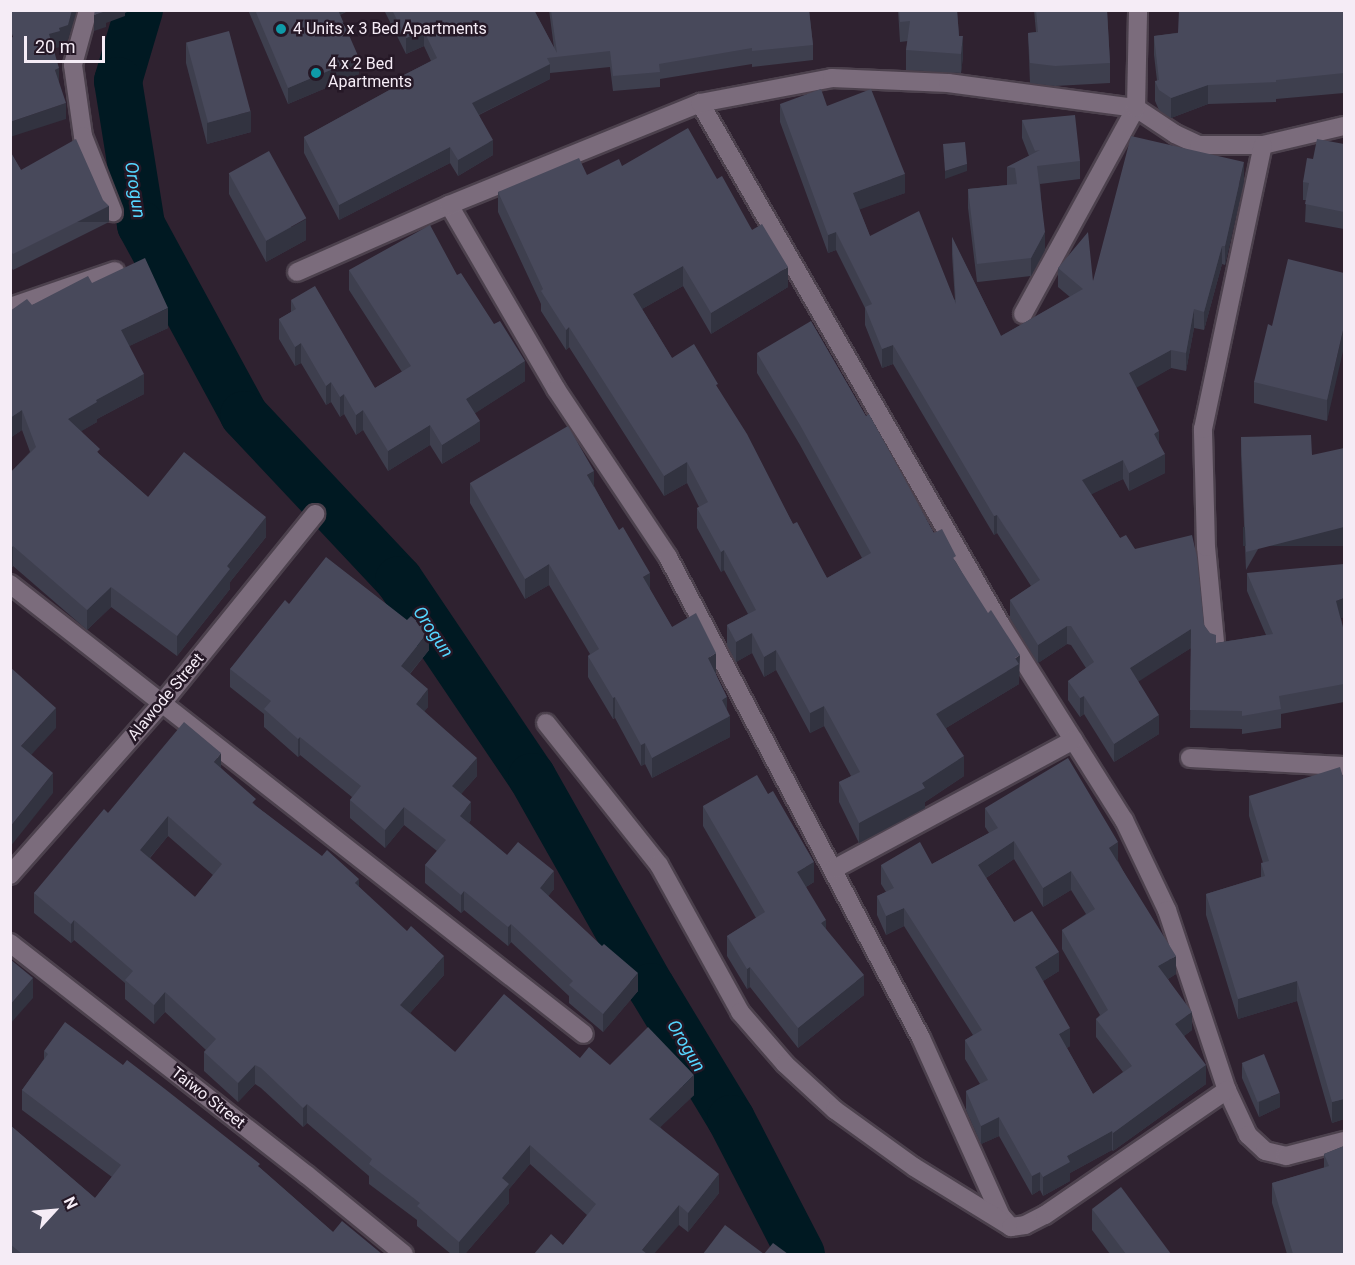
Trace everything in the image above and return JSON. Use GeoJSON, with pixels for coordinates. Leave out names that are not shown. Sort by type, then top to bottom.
{"type":"FeatureCollection","features":[{"type":"Feature","properties":{"kind":"street"},"geometry":{"type":"LineString","coordinates":[[88,10],[73,65],[83,136],[113,212]]}},
{"type":"Feature","properties":{"kind":"street"},"geometry":{"type":"LineString","coordinates":[[1023,314],[1136,108],[1138,10]]}},
{"type":"Feature","properties":{"kind":"street"},"geometry":{"type":"LineString","coordinates":[[297,272],[449,205],[700,103],[832,78],[948,83],[1136,108],[1175,134],[1199,146],[1263,145],[1344,126]]}},
{"type":"Feature","properties":{"kind":"street"},"geometry":{"type":"LineString","coordinates":[[700,103],[1001,625],[1124,820],[1167,910],[1227,1090],[1248,1135],[1264,1151],[1286,1156],[1344,1141]]}},
{"type":"Feature","properties":{"kind":"street"},"geometry":{"type":"LineString","coordinates":[[1215,642],[1206,547],[1203,429],[1263,145]]}},
{"type":"Feature","properties":{"kind":"street"},"geometry":{"type":"LineString","coordinates":[[449,205],[556,389],[668,557],[921,1038],[1001,1216],[1011,1227]]}},
{"type":"Feature","properties":{"kind":"street"},"geometry":{"type":"LineString","coordinates":[[10,307],[115,271]]}},
{"type":"Feature","properties":{"kind":"street","name":"Alawode Street"},"geometry":{"type":"LineString","coordinates":[[10,875],[163,702],[315,514]]}},
{"type":"Feature","properties":{"kind":"street"},"geometry":{"type":"LineString","coordinates":[[10,584],[584,1034]]}},
{"type":"Feature","properties":{"kind":"street"},"geometry":{"type":"LineString","coordinates":[[546,723],[659,866],[740,1012],[785,1064],[835,1110],[914,1167],[1011,1227],[1025,1225],[1045,1215],[1227,1090]]}},
{"type":"Feature","properties":{"kind":"street"},"geometry":{"type":"LineString","coordinates":[[834,869],[1074,740]]}},
{"type":"Feature","properties":{"kind":"street"},"geometry":{"type":"LineString","coordinates":[[1190,758],[1344,766]]}},
{"type":"Feature","properties":{"kind":"street","name":"Taiwo Street"},"geometry":{"type":"LineString","coordinates":[[10,943],[307,1175],[404,1254]]}},
{"type":"Feature","properties":{"kind":"building"},"geometry":{"type":"Polygon","coordinates":[[[10,10],[72,10],[68,25],[59,28],[60,31],[49,34],[59,68],[55,70],[66,103],[10,122],[10,38],[13,37],[10,28],[10,10]]]}},
{"type":"Feature","properties":{"kind":"building"},"geometry":{"type":"Polygon","coordinates":[[[95,10],[106,10],[106,11],[94,15],[95,10]]]}},
{"type":"Feature","properties":{"kind":"building"},"geometry":{"type":"Polygon","coordinates":[[[255,10],[338,10],[359,58],[288,88],[255,10]]]}},
{"type":"Feature","properties":{"kind":"building"},"geometry":{"type":"Polygon","coordinates":[[[392,10],[534,10],[557,53],[551,10],[809,10],[813,45],[752,51],[752,48],[659,64],[660,72],[613,76],[610,51],[547,58],[550,64],[472,103],[493,140],[458,160],[450,147],[339,205],[304,137],[404,82],[402,76],[437,58],[424,31],[406,38],[392,10]]]}},
{"type":"Feature","properties":{"kind":"building"},"geometry":{"type":"Polygon","coordinates":[[[899,10],[957,10],[959,36],[963,36],[961,54],[906,50],[910,21],[900,22],[899,10]]]}},
{"type":"Feature","properties":{"kind":"building"},"geometry":{"type":"Polygon","coordinates":[[[1036,10],[1107,10],[1110,63],[1055,66],[1030,63],[1028,33],[1038,32],[1036,10]]]}},
{"type":"Feature","properties":{"kind":"building"},"geometry":{"type":"Polygon","coordinates":[[[1179,10],[1344,10],[1344,73],[1276,80],[1276,82],[1208,85],[1171,98],[1159,90],[1155,81],[1159,80],[1154,36],[1178,33],[1179,10]]]}},
{"type":"Feature","properties":{"kind":"building"},"geometry":{"type":"Polygon","coordinates":[[[229,31],[250,111],[208,123],[186,42],[229,31]]]}},
{"type":"Feature","properties":{"kind":"building"},"geometry":{"type":"Polygon","coordinates":[[[821,89],[827,106],[871,89],[905,174],[853,193],[870,236],[919,211],[956,304],[952,237],[1001,336],[1083,289],[1058,268],[1088,232],[1093,281],[1131,136],[1244,162],[1225,246],[1222,246],[1204,312],[1194,309],[1186,353],[1171,350],[1129,373],[1159,431],[1154,434],[1165,454],[1129,473],[1123,460],[1082,480],[1120,538],[1126,535],[1135,549],[1192,535],[1197,557],[1204,625],[1210,633],[1216,635],[1216,643],[1273,634],[1247,573],[1344,564],[1344,598],[1336,601],[1344,632],[1344,684],[1279,696],[1281,709],[1242,716],[1242,711],[1190,710],[1191,629],[1130,668],[1159,715],[1114,744],[1084,696],[1080,698],[1068,681],[1094,662],[1071,626],[1067,626],[1038,645],[1010,600],[1040,580],[997,515],[994,516],[893,345],[882,349],[865,307],[872,304],[836,232],[828,235],[780,104],[821,89]]]}},
{"type":"Feature","properties":{"kind":"building"},"geometry":{"type":"Polygon","coordinates":[[[1075,115],[1080,161],[1037,166],[1045,232],[1031,258],[977,264],[968,189],[1017,184],[1015,168],[1007,167],[1040,150],[1035,151],[1022,120],[1075,115]]]}},
{"type":"Feature","properties":{"kind":"building"},"geometry":{"type":"Polygon","coordinates":[[[688,128],[717,179],[722,176],[752,230],[762,224],[788,267],[711,313],[683,266],[633,294],[672,358],[694,344],[718,384],[716,385],[747,434],[793,524],[797,522],[827,578],[871,553],[757,353],[811,321],[866,416],[869,414],[934,533],[942,529],[956,556],[953,558],[988,613],[991,610],[1020,655],[1015,658],[1019,664],[936,714],[964,756],[922,783],[925,788],[859,823],[839,782],[860,772],[824,706],[810,713],[776,650],[764,657],[752,633],[736,642],[727,625],[756,610],[724,550],[721,552],[697,508],[708,502],[687,462],[664,476],[569,327],[566,330],[541,291],[543,289],[498,192],[579,158],[587,175],[619,159],[622,166],[688,128]]]}},
{"type":"Feature","properties":{"kind":"building"},"geometry":{"type":"Polygon","coordinates":[[[76,139],[103,200],[109,206],[13,254],[10,250],[10,151],[21,170],[76,139]]]}},
{"type":"Feature","properties":{"kind":"building"},"geometry":{"type":"Polygon","coordinates":[[[1317,139],[1344,144],[1344,212],[1305,204],[1309,183],[1303,182],[1307,158],[1313,159],[1317,139]]]}},
{"type":"Feature","properties":{"kind":"building"},"geometry":{"type":"Polygon","coordinates":[[[965,142],[967,164],[945,171],[943,144],[965,142]]]}},
{"type":"Feature","properties":{"kind":"building"},"geometry":{"type":"Polygon","coordinates":[[[269,151],[306,218],[266,241],[229,173],[269,151]]]}},
{"type":"Feature","properties":{"kind":"building"},"geometry":{"type":"Polygon","coordinates":[[[430,225],[457,275],[461,273],[494,324],[500,321],[525,361],[466,399],[480,421],[442,445],[430,425],[388,451],[363,410],[356,415],[344,394],[340,397],[331,382],[326,386],[301,343],[295,347],[279,319],[296,309],[291,300],[315,286],[375,388],[411,366],[349,270],[430,225]]]}},
{"type":"Feature","properties":{"kind":"building"},"geometry":{"type":"Polygon","coordinates":[[[145,258],[168,308],[121,330],[144,374],[96,400],[97,402],[68,419],[100,449],[97,452],[148,497],[184,452],[266,517],[227,566],[230,569],[177,636],[111,587],[87,610],[13,546],[10,549],[10,507],[12,505],[10,503],[10,473],[36,447],[22,410],[10,418],[10,311],[27,299],[32,305],[88,276],[92,283],[145,258]]]}},
{"type":"Feature","properties":{"kind":"building"},"geometry":{"type":"Polygon","coordinates":[[[1288,259],[1344,273],[1344,326],[1327,400],[1254,382],[1268,324],[1272,326],[1288,259]]]}},
{"type":"Feature","properties":{"kind":"building"},"geometry":{"type":"Polygon","coordinates":[[[568,426],[594,471],[587,475],[619,530],[623,527],[650,573],[643,577],[672,627],[696,613],[716,653],[708,658],[727,697],[722,700],[730,716],[652,758],[645,743],[641,745],[615,697],[613,698],[588,656],[599,649],[549,564],[525,579],[470,483],[568,426]]]}},
{"type":"Feature","properties":{"kind":"building"},"geometry":{"type":"Polygon","coordinates":[[[1311,435],[1312,455],[1344,448],[1344,527],[1246,552],[1241,437],[1311,435]]]}},
{"type":"Feature","properties":{"kind":"building"},"geometry":{"type":"Polygon","coordinates":[[[326,557],[407,620],[411,616],[429,631],[401,666],[428,689],[416,704],[477,758],[452,786],[471,802],[460,816],[507,855],[518,842],[554,871],[540,888],[602,946],[604,944],[638,973],[603,1014],[569,985],[573,981],[511,924],[508,927],[464,891],[461,895],[425,865],[446,840],[404,807],[385,830],[350,800],[361,786],[300,737],[298,739],[264,709],[271,701],[230,669],[285,600],[289,604],[326,557]]]}},
{"type":"Feature","properties":{"kind":"building"},"geometry":{"type":"Polygon","coordinates":[[[10,667],[56,708],[21,746],[53,773],[10,827],[10,667]]]}},
{"type":"Feature","properties":{"kind":"building"},"geometry":{"type":"Polygon","coordinates":[[[184,722],[221,753],[214,762],[256,799],[252,803],[322,856],[327,850],[359,879],[355,883],[407,931],[411,926],[444,956],[400,1005],[455,1052],[504,994],[580,1058],[589,1047],[610,1065],[648,1027],[694,1075],[649,1119],[719,1174],[688,1213],[679,1205],[642,1250],[647,1254],[534,1254],[551,1234],[563,1245],[596,1204],[530,1145],[502,1178],[509,1184],[459,1242],[417,1206],[420,1203],[369,1164],[372,1159],[307,1104],[303,1108],[261,1068],[255,1065],[238,1083],[204,1052],[216,1039],[165,992],[154,1005],[125,980],[133,971],[74,920],[71,924],[34,893],[104,809],[108,813],[184,722]],[[168,816],[140,850],[195,897],[222,864],[168,816]]]}},
{"type":"Feature","properties":{"kind":"building"},"geometry":{"type":"Polygon","coordinates":[[[1068,758],[1118,842],[1109,848],[1176,956],[1158,966],[1192,1012],[1175,1024],[1206,1065],[1113,1133],[1112,1131],[1067,1156],[1070,1162],[1043,1177],[1040,1172],[1032,1176],[999,1117],[981,1126],[966,1091],[988,1080],[965,1040],[982,1030],[904,908],[886,916],[877,896],[894,888],[881,865],[920,842],[932,864],[998,828],[985,808],[1068,758]],[[1014,841],[978,865],[1014,922],[1032,911],[1059,952],[1035,967],[1070,1028],[1059,1034],[1093,1094],[1132,1066],[1096,1019],[1108,1010],[1062,930],[1095,909],[1071,871],[1043,888],[1014,841]]]}},
{"type":"Feature","properties":{"kind":"building"},"geometry":{"type":"Polygon","coordinates":[[[1340,767],[1344,780],[1344,1099],[1332,1102],[1297,981],[1238,999],[1206,894],[1265,876],[1261,863],[1269,861],[1249,796],[1340,767]]]}},
{"type":"Feature","properties":{"kind":"building"},"geometry":{"type":"Polygon","coordinates":[[[757,775],[768,794],[773,791],[814,862],[797,872],[826,920],[821,923],[864,975],[798,1028],[750,967],[747,969],[727,936],[765,912],[703,806],[757,775]]]}},
{"type":"Feature","properties":{"kind":"building"},"geometry":{"type":"Polygon","coordinates":[[[10,959],[33,978],[10,1005],[10,959]]]}},
{"type":"Feature","properties":{"kind":"building"},"geometry":{"type":"Polygon","coordinates":[[[65,1022],[123,1065],[127,1060],[165,1089],[260,1164],[258,1166],[333,1232],[342,1221],[382,1254],[22,1254],[10,1244],[10,1125],[95,1198],[121,1165],[22,1090],[48,1054],[44,1051],[65,1022]]]}},
{"type":"Feature","properties":{"kind":"building"},"geometry":{"type":"Polygon","coordinates":[[[1264,1054],[1280,1093],[1257,1102],[1242,1063],[1264,1054]]]}},
{"type":"Feature","properties":{"kind":"building"},"geometry":{"type":"Polygon","coordinates":[[[1344,1146],[1344,1254],[1293,1254],[1272,1183],[1329,1166],[1324,1154],[1344,1146]]]}},
{"type":"Feature","properties":{"kind":"building"},"geometry":{"type":"Polygon","coordinates":[[[1121,1187],[1171,1254],[1126,1254],[1092,1209],[1121,1187]]]}},
{"type":"Feature","properties":{"kind":"building"},"geometry":{"type":"Polygon","coordinates":[[[725,1225],[764,1254],[703,1254],[725,1225]]]}},
{"type":"Feature","properties":{"kind":"building"},"geometry":{"type":"Polygon","coordinates":[[[773,1243],[788,1254],[764,1254],[773,1243]]]}},
{"type":"Feature","properties":{"kind":"waterway","name":"Orogun"},"geometry":{"type":"LineString","coordinates":[[139,10],[118,81],[141,225],[244,415],[399,580],[532,777],[651,987],[731,1119],[801,1254]]}},
{"type":"Feature","properties":{"kind":"place","name":"4 Units x 3 Bed Apartments"},"geometry":{"type":"Point","coordinates":[281,29]}},
{"type":"Feature","properties":{"kind":"place","name":"4 x 2 Bed Apartments"},"geometry":{"type":"Point","coordinates":[316,73]}}]}
